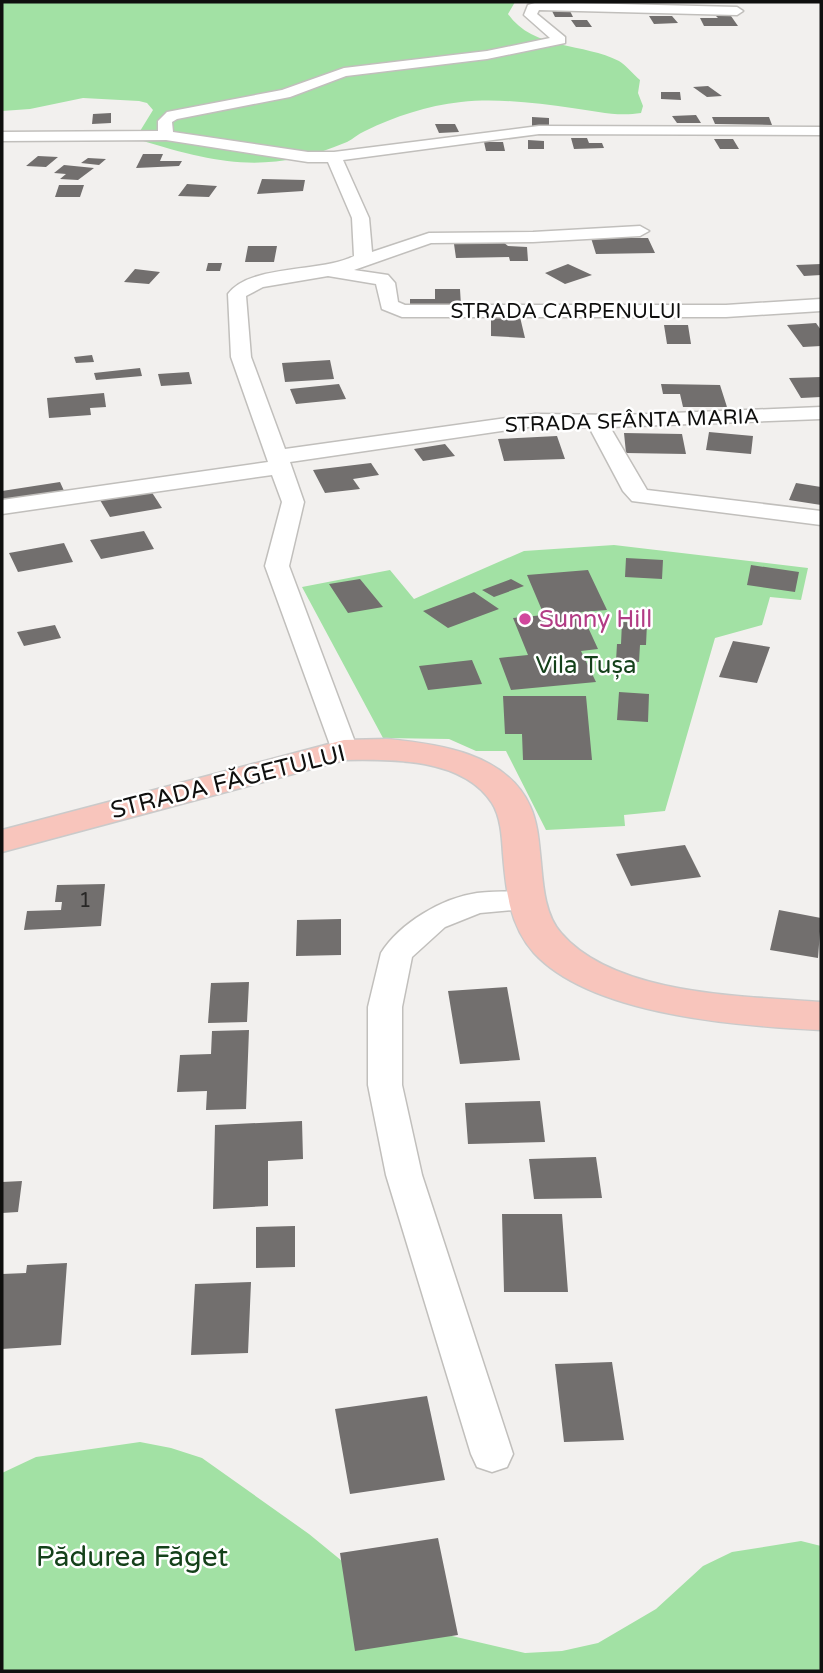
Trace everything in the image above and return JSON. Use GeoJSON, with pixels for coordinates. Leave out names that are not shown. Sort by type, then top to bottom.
{"type":"FeatureCollection","features":[{"type":"Feature","properties":{"kind":"main road","name":"STRADA FĂGETULUI"},"geometry":{"type":"LineString","coordinates":[[2,841],[344,750],[369,748],[438,756],[465,765],[493,784],[510,802],[516,824],[527,907],[547,942],[570,963],[621,985],[706,1007],[821,1016]]}},
{"type":"Feature","properties":{"kind":"street"},"geometry":{"type":"LineString","coordinates":[[166,135],[165,121],[172,115],[285,93],[344,72],[487,55],[561,40],[530,15],[532,8],[538,6],[737,11]]}},
{"type":"Feature","properties":{"kind":"street"},"geometry":{"type":"LineString","coordinates":[[2,136],[166,135],[308,157],[334,157],[540,130],[821,131]]}},
{"type":"Feature","properties":{"kind":"street"},"geometry":{"type":"LineString","coordinates":[[334,157],[357,201],[364,224],[363,259]]}},
{"type":"Feature","properties":{"kind":"street"},"geometry":{"type":"LineString","coordinates":[[344,750],[276,566],[293,502],[241,356],[237,294],[241,288],[257,282],[333,271],[429,238],[533,237],[640,231]]}},
{"type":"Feature","properties":{"kind":"street","name":"STRADA CARPENULUI"},"geometry":{"type":"LineString","coordinates":[[333,271],[382,279],[386,283],[389,305],[402,311],[726,311],[821,305]]}},
{"type":"Feature","properties":{"kind":"street","name":"STRADA SFÂNTA MARIA"},"geometry":{"type":"LineString","coordinates":[[2,507],[534,420],[596,421],[821,413]]}},
{"type":"Feature","properties":{"kind":"street"},"geometry":{"type":"LineString","coordinates":[[596,421],[634,491],[640,496],[647,499],[821,518]]}},
{"type":"Feature","properties":{"kind":"street"},"geometry":{"type":"LineString","coordinates":[[492,1454],[404,1175],[386,1085],[385,1007],[397,953],[434,920],[476,903],[526,901]]}},
{"type":"Feature","properties":{"kind":"green space"},"geometry":{"type":"Polygon","coordinates":[[[2,2],[515,2],[508,14],[531,34],[605,55],[625,65],[640,80],[638,93],[643,106],[641,113],[623,114],[516,102],[461,102],[400,116],[362,132],[347,142],[293,159],[268,162],[219,160],[140,140],[137,136],[153,110],[147,103],[139,101],[83,98],[30,109],[2,111],[2,2]]]}},
{"type":"Feature","properties":{"kind":"green space","name":"Vila Tușa"},"geometry":{"type":"Polygon","coordinates":[[[614,545],[808,568],[801,600],[770,597],[762,625],[715,638],[665,811],[624,815],[625,826],[546,830],[506,751],[476,751],[449,739],[383,738],[302,587],[390,570],[414,599],[524,551],[614,545]]]}},
{"type":"Feature","properties":{"kind":"green space","name":"Pădurea Făget"},"geometry":{"type":"Polygon","coordinates":[[[140,1442],[202,1458],[309,1534],[364,1579],[452,1636],[525,1653],[562,1651],[598,1643],[656,1609],[703,1566],[732,1552],[801,1541],[821,1546],[821,1671],[2,1671],[2,1473],[36,1457],[140,1442]]]}},
{"type":"Feature","properties":{"kind":"building"},"geometry":{"type":"Polygon","coordinates":[[[551,9],[569,9],[573,17],[555,17],[551,9]]]}},
{"type":"Feature","properties":{"kind":"building"},"geometry":{"type":"Polygon","coordinates":[[[649,16],[672,16],[678,23],[654,24],[649,16]]]}},
{"type":"Feature","properties":{"kind":"building"},"geometry":{"type":"Polygon","coordinates":[[[716,16],[731,16],[738,26],[704,26],[700,18],[718,18],[716,16]]]}},
{"type":"Feature","properties":{"kind":"building"},"geometry":{"type":"Polygon","coordinates":[[[571,20],[587,20],[592,27],[576,27],[571,20]]]}},
{"type":"Feature","properties":{"kind":"building"},"geometry":{"type":"Polygon","coordinates":[[[708,86],[722,96],[707,97],[693,87],[708,86]]]}},
{"type":"Feature","properties":{"kind":"building"},"geometry":{"type":"Polygon","coordinates":[[[661,92],[680,92],[681,100],[661,99],[661,92]]]}},
{"type":"Feature","properties":{"kind":"building"},"geometry":{"type":"Polygon","coordinates":[[[111,113],[111,123],[92,124],[93,114],[111,113]]]}},
{"type":"Feature","properties":{"kind":"building"},"geometry":{"type":"Polygon","coordinates":[[[696,115],[701,123],[677,123],[672,116],[696,115]]]}},
{"type":"Feature","properties":{"kind":"building"},"geometry":{"type":"Polygon","coordinates":[[[532,117],[549,118],[549,127],[532,126],[532,117]]]}},
{"type":"Feature","properties":{"kind":"building"},"geometry":{"type":"Polygon","coordinates":[[[712,117],[769,117],[772,125],[715,124],[712,117]]]}},
{"type":"Feature","properties":{"kind":"building"},"geometry":{"type":"Polygon","coordinates":[[[435,124],[455,124],[459,132],[439,133],[435,124]]]}},
{"type":"Feature","properties":{"kind":"building"},"geometry":{"type":"Polygon","coordinates":[[[571,138],[587,138],[589,143],[602,143],[604,148],[574,149],[571,138]]]}},
{"type":"Feature","properties":{"kind":"building"},"geometry":{"type":"Polygon","coordinates":[[[714,139],[733,139],[739,149],[720,149],[714,139]]]}},
{"type":"Feature","properties":{"kind":"building"},"geometry":{"type":"Polygon","coordinates":[[[528,140],[544,141],[544,149],[528,149],[528,140]]]}},
{"type":"Feature","properties":{"kind":"building"},"geometry":{"type":"Polygon","coordinates":[[[484,142],[503,142],[505,151],[486,151],[484,142]]]}},
{"type":"Feature","properties":{"kind":"building"},"geometry":{"type":"Polygon","coordinates":[[[143,154],[163,154],[160,161],[182,161],[179,166],[136,168],[143,154]]]}},
{"type":"Feature","properties":{"kind":"building"},"geometry":{"type":"Polygon","coordinates":[[[38,156],[58,157],[46,167],[26,166],[38,156]]]}},
{"type":"Feature","properties":{"kind":"building"},"geometry":{"type":"Polygon","coordinates":[[[88,158],[106,159],[99,165],[81,163],[88,158]]]}},
{"type":"Feature","properties":{"kind":"building"},"geometry":{"type":"Polygon","coordinates":[[[64,165],[94,168],[78,180],[60,179],[66,174],[54,173],[64,165]]]}},
{"type":"Feature","properties":{"kind":"building"},"geometry":{"type":"Polygon","coordinates":[[[262,179],[305,180],[303,191],[257,194],[262,179]]]}},
{"type":"Feature","properties":{"kind":"building"},"geometry":{"type":"Polygon","coordinates":[[[187,184],[217,186],[209,197],[178,196],[187,184]]]}},
{"type":"Feature","properties":{"kind":"building"},"geometry":{"type":"Polygon","coordinates":[[[59,185],[84,185],[80,197],[55,197],[59,185]]]}},
{"type":"Feature","properties":{"kind":"building"},"geometry":{"type":"Polygon","coordinates":[[[591,238],[648,238],[655,253],[596,254],[591,238]]]}},
{"type":"Feature","properties":{"kind":"building"},"geometry":{"type":"Polygon","coordinates":[[[503,242],[508,246],[527,247],[528,261],[510,261],[509,257],[456,258],[454,244],[503,242]]]}},
{"type":"Feature","properties":{"kind":"building"},"geometry":{"type":"Polygon","coordinates":[[[248,246],[277,246],[274,262],[245,262],[248,246]]]}},
{"type":"Feature","properties":{"kind":"building"},"geometry":{"type":"Polygon","coordinates":[[[208,263],[222,263],[220,271],[206,271],[208,263]]]}},
{"type":"Feature","properties":{"kind":"building"},"geometry":{"type":"Polygon","coordinates":[[[568,264],[592,275],[565,284],[545,273],[568,264]]]}},
{"type":"Feature","properties":{"kind":"building"},"geometry":{"type":"Polygon","coordinates":[[[821,264],[821,275],[804,276],[796,265],[821,264]]]}},
{"type":"Feature","properties":{"kind":"building"},"geometry":{"type":"Polygon","coordinates":[[[135,269],[160,272],[149,284],[124,282],[135,269]]]}},
{"type":"Feature","properties":{"kind":"building"},"geometry":{"type":"Polygon","coordinates":[[[435,289],[460,289],[461,306],[410,306],[410,299],[435,299],[435,289]]]}},
{"type":"Feature","properties":{"kind":"building"},"geometry":{"type":"Polygon","coordinates":[[[491,316],[520,317],[525,338],[491,336],[491,316]]]}},
{"type":"Feature","properties":{"kind":"building"},"geometry":{"type":"Polygon","coordinates":[[[816,323],[821,330],[821,346],[803,347],[787,325],[816,323]]]}},
{"type":"Feature","properties":{"kind":"building"},"geometry":{"type":"Polygon","coordinates":[[[664,325],[688,325],[691,344],[667,344],[664,325]]]}},
{"type":"Feature","properties":{"kind":"building"},"geometry":{"type":"Polygon","coordinates":[[[92,355],[94,362],[76,363],[74,357],[92,355]]]}},
{"type":"Feature","properties":{"kind":"building"},"geometry":{"type":"Polygon","coordinates":[[[330,360],[334,379],[285,382],[282,363],[330,360]]]}},
{"type":"Feature","properties":{"kind":"building"},"geometry":{"type":"Polygon","coordinates":[[[140,368],[142,376],[96,380],[94,373],[140,368]]]}},
{"type":"Feature","properties":{"kind":"building"},"geometry":{"type":"Polygon","coordinates":[[[189,372],[192,384],[161,386],[158,374],[189,372]]]}},
{"type":"Feature","properties":{"kind":"building"},"geometry":{"type":"Polygon","coordinates":[[[821,377],[821,397],[801,398],[789,378],[821,377]]]}},
{"type":"Feature","properties":{"kind":"building"},"geometry":{"type":"Polygon","coordinates":[[[339,384],[346,399],[296,404],[290,389],[339,384]]]}},
{"type":"Feature","properties":{"kind":"building"},"geometry":{"type":"Polygon","coordinates":[[[661,384],[720,385],[727,407],[683,407],[680,394],[663,394],[661,384]]]}},
{"type":"Feature","properties":{"kind":"building"},"geometry":{"type":"Polygon","coordinates":[[[104,393],[106,407],[90,408],[91,415],[49,418],[47,398],[104,393]]]}},
{"type":"Feature","properties":{"kind":"building"},"geometry":{"type":"Polygon","coordinates":[[[709,432],[753,436],[751,454],[706,450],[709,432]]]}},
{"type":"Feature","properties":{"kind":"building"},"geometry":{"type":"Polygon","coordinates":[[[624,433],[682,434],[686,454],[626,453],[624,433]]]}},
{"type":"Feature","properties":{"kind":"building"},"geometry":{"type":"Polygon","coordinates":[[[557,436],[565,459],[504,461],[498,439],[557,436]]]}},
{"type":"Feature","properties":{"kind":"building"},"geometry":{"type":"Polygon","coordinates":[[[445,444],[455,456],[423,461],[414,449],[445,444]]]}},
{"type":"Feature","properties":{"kind":"building"},"geometry":{"type":"Polygon","coordinates":[[[371,463],[379,475],[353,479],[360,489],[325,493],[313,470],[371,463]]]}},
{"type":"Feature","properties":{"kind":"building"},"geometry":{"type":"Polygon","coordinates":[[[60,482],[65,493],[2,503],[2,491],[60,482]]]}},
{"type":"Feature","properties":{"kind":"building"},"geometry":{"type":"Polygon","coordinates":[[[796,483],[821,487],[821,505],[789,500],[796,483]]]}},
{"type":"Feature","properties":{"kind":"building"},"geometry":{"type":"Polygon","coordinates":[[[151,491],[162,508],[110,517],[100,500],[151,491]]]}},
{"type":"Feature","properties":{"kind":"building"},"geometry":{"type":"Polygon","coordinates":[[[144,531],[154,549],[101,559],[90,540],[144,531]]]}},
{"type":"Feature","properties":{"kind":"building"},"geometry":{"type":"Polygon","coordinates":[[[64,543],[73,562],[18,572],[9,553],[64,543]]]}},
{"type":"Feature","properties":{"kind":"building"},"geometry":{"type":"Polygon","coordinates":[[[626,558],[663,560],[662,579],[625,577],[626,558]]]}},
{"type":"Feature","properties":{"kind":"building"},"geometry":{"type":"Polygon","coordinates":[[[751,565],[799,572],[795,592],[747,585],[751,565]]]}},
{"type":"Feature","properties":{"kind":"building"},"geometry":{"type":"Polygon","coordinates":[[[588,570],[607,610],[581,612],[598,649],[581,651],[596,682],[511,690],[499,658],[528,655],[513,618],[544,615],[527,575],[588,570]]]}},
{"type":"Feature","properties":{"kind":"building"},"geometry":{"type":"Polygon","coordinates":[[[360,579],[383,607],[348,613],[329,584],[360,579]]]}},
{"type":"Feature","properties":{"kind":"building"},"geometry":{"type":"Polygon","coordinates":[[[511,579],[524,586],[494,597],[482,590],[511,579]]]}},
{"type":"Feature","properties":{"kind":"building"},"geometry":{"type":"Polygon","coordinates":[[[474,592],[499,609],[448,628],[423,611],[474,592]]]}},
{"type":"Feature","properties":{"kind":"building"},"geometry":{"type":"Polygon","coordinates":[[[622,622],[647,623],[646,645],[640,645],[639,662],[616,661],[617,644],[621,644],[622,622]]]}},
{"type":"Feature","properties":{"kind":"building"},"geometry":{"type":"Polygon","coordinates":[[[55,625],[61,638],[24,646],[17,632],[55,625]]]}},
{"type":"Feature","properties":{"kind":"building"},"geometry":{"type":"Polygon","coordinates":[[[733,641],[770,647],[757,683],[719,677],[733,641]]]}},
{"type":"Feature","properties":{"kind":"building"},"geometry":{"type":"Polygon","coordinates":[[[472,660],[482,684],[428,690],[419,666],[472,660]]]}},
{"type":"Feature","properties":{"kind":"building"},"geometry":{"type":"Polygon","coordinates":[[[619,692],[649,694],[648,722],[617,720],[619,692]]]}},
{"type":"Feature","properties":{"kind":"building"},"geometry":{"type":"Polygon","coordinates":[[[503,696],[586,696],[592,760],[523,760],[522,734],[505,734],[503,696]]]}},
{"type":"Feature","properties":{"kind":"building"},"geometry":{"type":"Polygon","coordinates":[[[685,845],[701,877],[631,886],[616,854],[685,845]]]}},
{"type":"Feature","properties":{"kind":"building"},"geometry":{"type":"Polygon","coordinates":[[[105,884],[101,926],[24,930],[27,911],[61,910],[62,902],[55,902],[57,885],[105,884]]]}},
{"type":"Feature","properties":{"kind":"building"},"geometry":{"type":"Polygon","coordinates":[[[779,910],[821,918],[818,958],[770,950],[779,910]]]}},
{"type":"Feature","properties":{"kind":"building"},"geometry":{"type":"Polygon","coordinates":[[[341,919],[341,955],[296,956],[297,920],[341,919]]]}},
{"type":"Feature","properties":{"kind":"building"},"geometry":{"type":"Polygon","coordinates":[[[249,982],[247,1022],[208,1023],[211,983],[249,982]]]}},
{"type":"Feature","properties":{"kind":"building"},"geometry":{"type":"Polygon","coordinates":[[[507,987],[520,1060],[460,1064],[448,991],[507,987]]]}},
{"type":"Feature","properties":{"kind":"building"},"geometry":{"type":"Polygon","coordinates":[[[249,1030],[246,1109],[206,1110],[207,1091],[177,1092],[180,1055],[211,1054],[212,1031],[249,1030]]]}},
{"type":"Feature","properties":{"kind":"building"},"geometry":{"type":"Polygon","coordinates":[[[540,1101],[545,1142],[468,1144],[465,1103],[540,1101]]]}},
{"type":"Feature","properties":{"kind":"building"},"geometry":{"type":"Polygon","coordinates":[[[302,1121],[303,1159],[268,1161],[268,1206],[213,1209],[215,1125],[302,1121]]]}},
{"type":"Feature","properties":{"kind":"building"},"geometry":{"type":"Polygon","coordinates":[[[596,1157],[602,1198],[534,1199],[529,1159],[596,1157]]]}},
{"type":"Feature","properties":{"kind":"building"},"geometry":{"type":"Polygon","coordinates":[[[22,1181],[18,1212],[2,1213],[2,1182],[22,1181]]]}},
{"type":"Feature","properties":{"kind":"building"},"geometry":{"type":"Polygon","coordinates":[[[502,1214],[562,1214],[568,1292],[504,1292],[502,1214]]]}},
{"type":"Feature","properties":{"kind":"building"},"geometry":{"type":"Polygon","coordinates":[[[295,1226],[295,1267],[256,1268],[256,1227],[295,1226]]]}},
{"type":"Feature","properties":{"kind":"building"},"geometry":{"type":"Polygon","coordinates":[[[67,1263],[61,1345],[2,1349],[2,1274],[26,1273],[27,1265],[67,1263]]]}},
{"type":"Feature","properties":{"kind":"building"},"geometry":{"type":"Polygon","coordinates":[[[251,1282],[248,1353],[191,1355],[195,1284],[251,1282]]]}},
{"type":"Feature","properties":{"kind":"building"},"geometry":{"type":"Polygon","coordinates":[[[612,1362],[624,1440],[564,1442],[555,1364],[612,1362]]]}},
{"type":"Feature","properties":{"kind":"building"},"geometry":{"type":"Polygon","coordinates":[[[427,1396],[445,1480],[350,1494],[335,1409],[427,1396]]]}},
{"type":"Feature","properties":{"kind":"building"},"geometry":{"type":"Polygon","coordinates":[[[438,1538],[458,1635],[355,1651],[340,1553],[438,1538]]]}},
{"type":"Feature","properties":{"kind":"place","name":"Sunny Hill"},"geometry":{"type":"Point","coordinates":[525,619]}}]}
